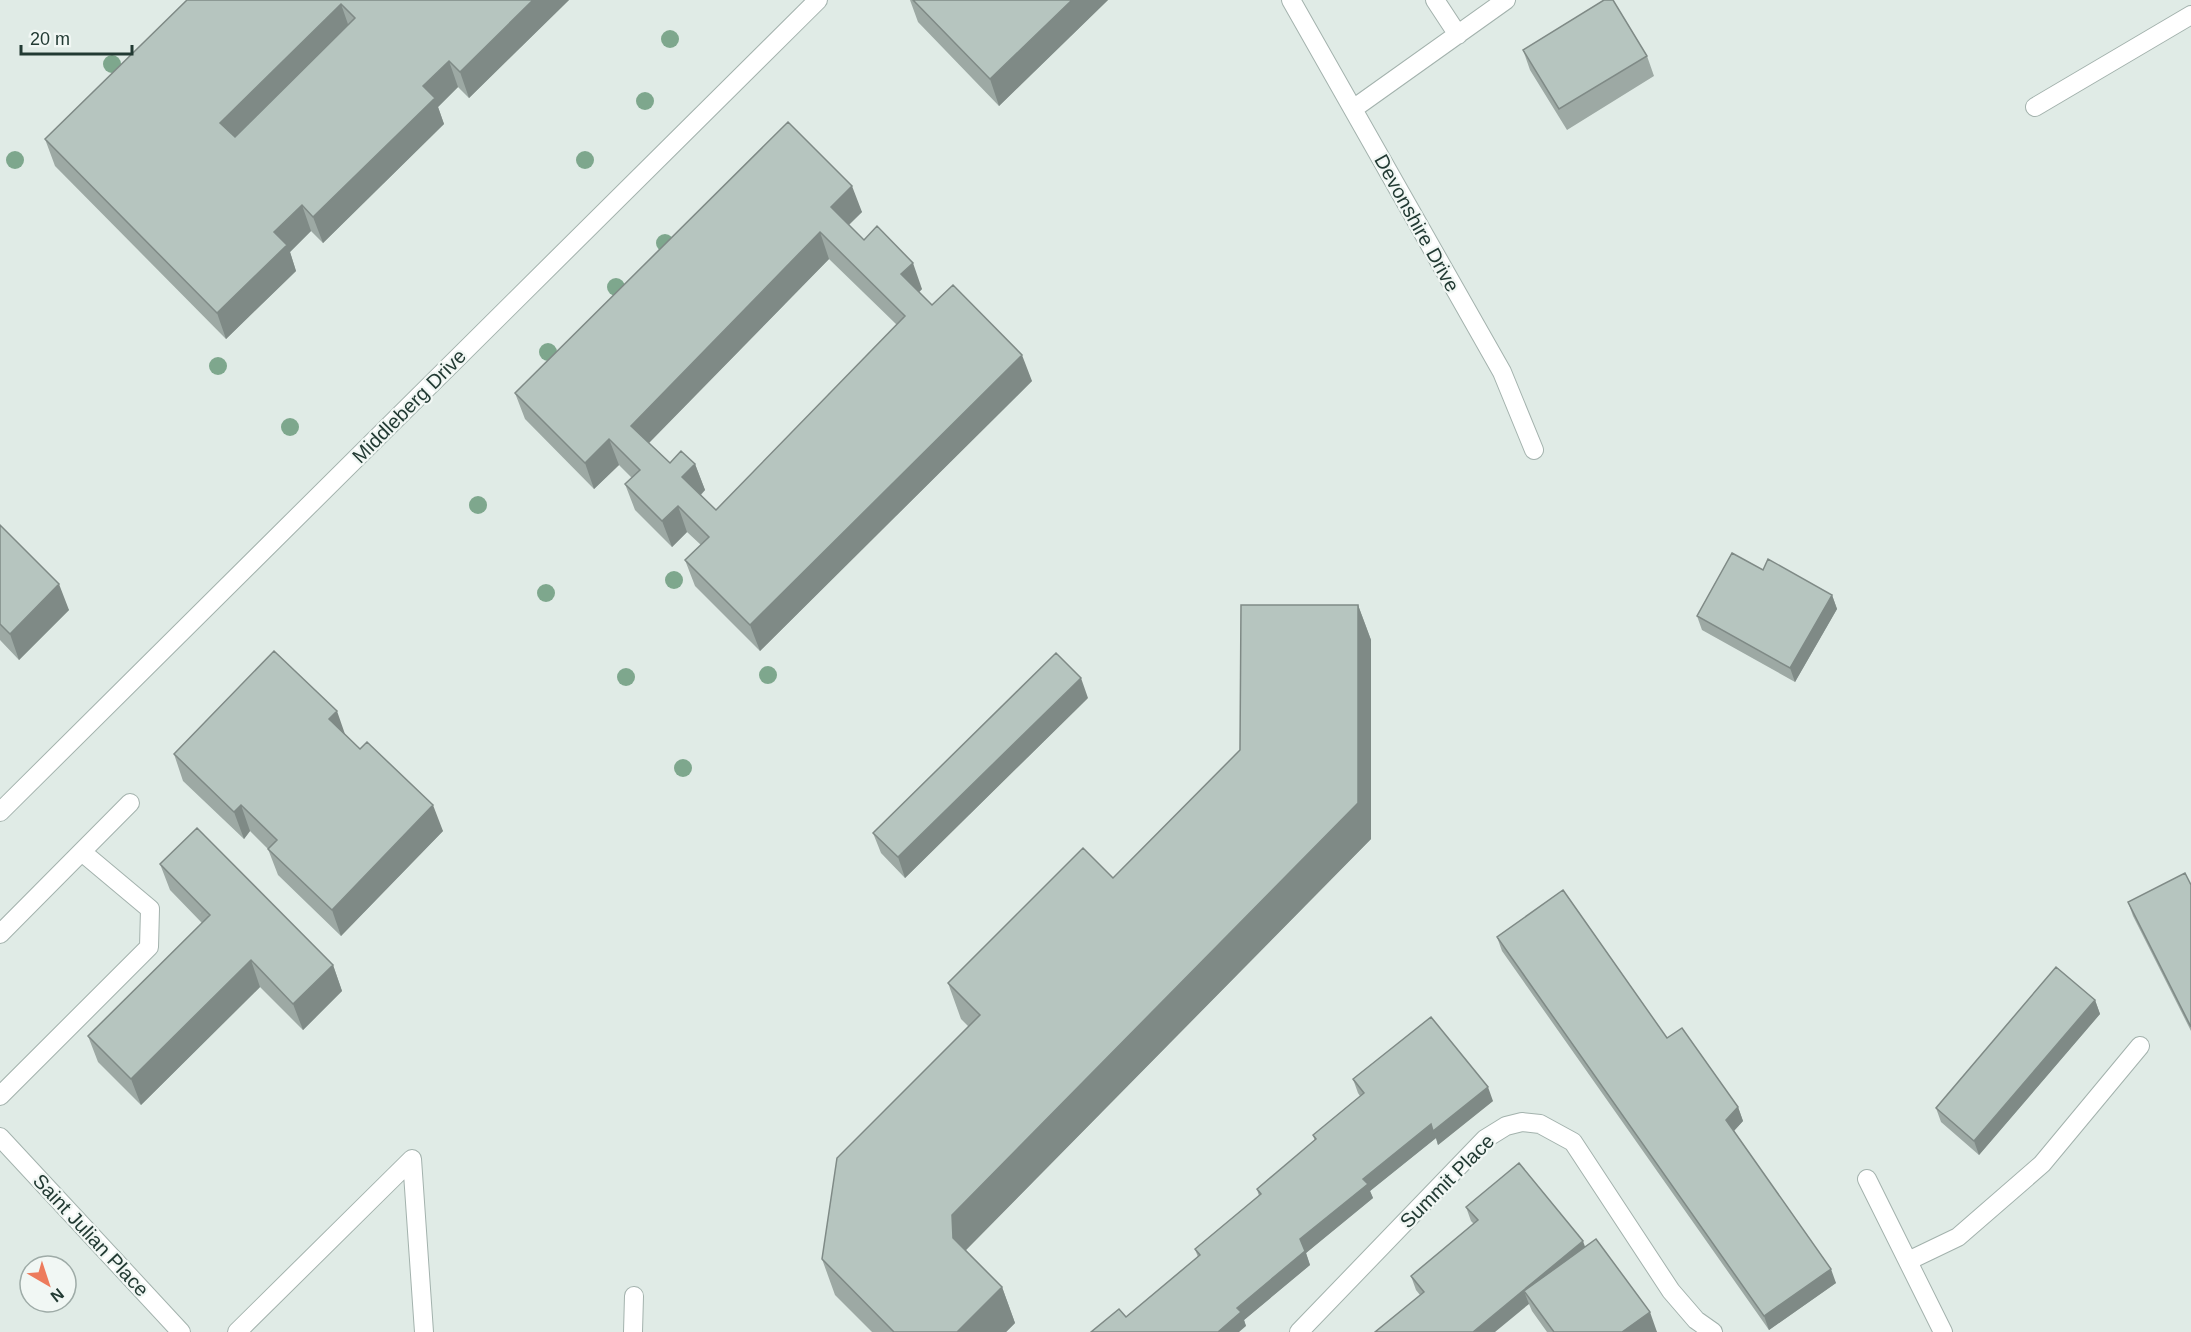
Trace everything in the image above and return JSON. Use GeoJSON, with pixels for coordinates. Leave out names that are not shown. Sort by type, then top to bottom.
{"type":"FeatureCollection","features":[{"type":"Feature","properties":{"kind":"street","name":"Middleberg Drive"},"geometry":{"type":"LineString","coordinates":[[0,812],[818,0]]}},
{"type":"Feature","properties":{"kind":"street","name":"Devonshire Drive"},"geometry":{"type":"LineString","coordinates":[[1291,0],[1502,372],[1534,450]]}},
{"type":"Feature","properties":{"kind":"street"},"geometry":{"type":"LineString","coordinates":[[1435,0],[1458,34]]}},
{"type":"Feature","properties":{"kind":"street"},"geometry":{"type":"LineString","coordinates":[[1353,109],[1506,0]]}},
{"type":"Feature","properties":{"kind":"street"},"geometry":{"type":"LineString","coordinates":[[2035,107],[2191,15]]}},
{"type":"Feature","properties":{"kind":"street"},"geometry":{"type":"LineString","coordinates":[[0,934],[130,803]]}},
{"type":"Feature","properties":{"kind":"street"},"geometry":{"type":"LineString","coordinates":[[0,1096],[149,947],[150,909],[81,852]]}},
{"type":"Feature","properties":{"kind":"street"},"geometry":{"type":"LineString","coordinates":[[1908,1261],[1958,1238],[2042,1164],[2140,1046]]}},
{"type":"Feature","properties":{"kind":"street","name":"Summit Place"},"geometry":{"type":"LineString","coordinates":[[1299,1332],[1485,1139],[1506,1126],[1522,1122],[1540,1124],[1573,1142],[1671,1291],[1696,1320],[1713,1332]]}},
{"type":"Feature","properties":{"kind":"street","name":"Saint Julian Place"},"geometry":{"type":"LineString","coordinates":[[0,1137],[172,1329]]}},
{"type":"Feature","properties":{"kind":"street"},"geometry":{"type":"LineString","coordinates":[[237,1332],[412,1159],[424,1332]]}},
{"type":"Feature","properties":{"kind":"street"},"geometry":{"type":"LineString","coordinates":[[1867,1179],[1908,1261],[1947,1331]]}},
{"type":"Feature","properties":{"kind":"street"},"geometry":{"type":"LineString","coordinates":[[633,1332],[634,1296]]}},
{"type":"Feature","properties":{"kind":"building"},"geometry":{"type":"Polygon","coordinates":[[[187,0],[533,0],[460,72],[449,61],[423,86],[435,98],[313,217],[302,205],[274,232],[287,245],[217,313],[45,139],[187,0]],[[341,4],[220,123],[235,137],[355,18],[341,4]]]}},
{"type":"Feature","properties":{"kind":"building"},"geometry":{"type":"Polygon","coordinates":[[[913,0],[1072,0],[990,79],[913,0]]]}},
{"type":"Feature","properties":{"kind":"building"},"geometry":{"type":"Polygon","coordinates":[[[1604,0],[1613,0],[1647,56],[1559,109],[1523,50],[1604,0]]]}},
{"type":"Feature","properties":{"kind":"building"},"geometry":{"type":"Polygon","coordinates":[[[788,122],[852,186],[831,207],[864,240],[877,226],[913,263],[901,274],[932,305],[953,285],[1022,355],[750,625],[685,560],[709,537],[678,506],[662,521],[625,484],[640,470],[609,439],[585,463],[515,393],[788,122]],[[820,232],[631,426],[670,463],[681,451],[695,464],[682,477],[716,510],[905,316],[820,232]]]}},
{"type":"Feature","properties":{"kind":"building"},"geometry":{"type":"Polygon","coordinates":[[[0,525],[59,584],[10,634],[0,624],[0,525]]]}},
{"type":"Feature","properties":{"kind":"building"},"geometry":{"type":"Polygon","coordinates":[[[1732,553],[1763,570],[1768,559],[1832,595],[1790,668],[1697,616],[1732,553]]]}},
{"type":"Feature","properties":{"kind":"building"},"geometry":{"type":"Polygon","coordinates":[[[1241,605],[1358,605],[1358,803],[952,1215],[953,1238],[1002,1287],[957,1332],[894,1332],[822,1259],[837,1158],[980,1015],[948,983],[1083,848],[1113,878],[1240,750],[1241,605]]]}},
{"type":"Feature","properties":{"kind":"building"},"geometry":{"type":"Polygon","coordinates":[[[274,651],[337,711],[329,719],[360,749],[367,742],[433,805],[332,910],[268,849],[277,840],[241,805],[234,812],[174,754],[274,651]]]}},
{"type":"Feature","properties":{"kind":"building"},"geometry":{"type":"Polygon","coordinates":[[[1056,653],[1081,678],[898,857],[873,833],[1056,653]]]}},
{"type":"Feature","properties":{"kind":"building"},"geometry":{"type":"Polygon","coordinates":[[[197,828],[333,965],[293,1004],[251,960],[131,1079],[88,1036],[210,915],[160,864],[197,828]]]}},
{"type":"Feature","properties":{"kind":"building"},"geometry":{"type":"Polygon","coordinates":[[[2185,873],[2191,885],[2191,1027],[2128,902],[2185,873]]]}},
{"type":"Feature","properties":{"kind":"building"},"geometry":{"type":"Polygon","coordinates":[[[1563,890],[1667,1038],[1682,1028],[1738,1107],[1726,1120],[1831,1269],[1764,1316],[1497,937],[1563,890]]]}},
{"type":"Feature","properties":{"kind":"building"},"geometry":{"type":"Polygon","coordinates":[[[2056,967],[2095,1000],[1974,1141],[1936,1108],[2056,967]]]}},
{"type":"Feature","properties":{"kind":"building"},"geometry":{"type":"Polygon","coordinates":[[[1431,1017],[1488,1087],[1433,1131],[1431,1124],[1363,1179],[1368,1184],[1300,1239],[1305,1251],[1237,1308],[1241,1312],[1218,1332],[1091,1332],[1119,1309],[1126,1317],[1200,1255],[1195,1249],[1261,1194],[1257,1189],[1316,1139],[1313,1135],[1364,1093],[1353,1079],[1431,1017]]]}},
{"type":"Feature","properties":{"kind":"building"},"geometry":{"type":"Polygon","coordinates":[[[1519,1163],[1583,1241],[1473,1332],[1375,1332],[1424,1292],[1411,1276],[1478,1220],[1466,1207],[1519,1163]]]}},
{"type":"Feature","properties":{"kind":"building"},"geometry":{"type":"Polygon","coordinates":[[[1596,1239],[1650,1312],[1622,1332],[1554,1332],[1524,1291],[1596,1239]]]}}]}
